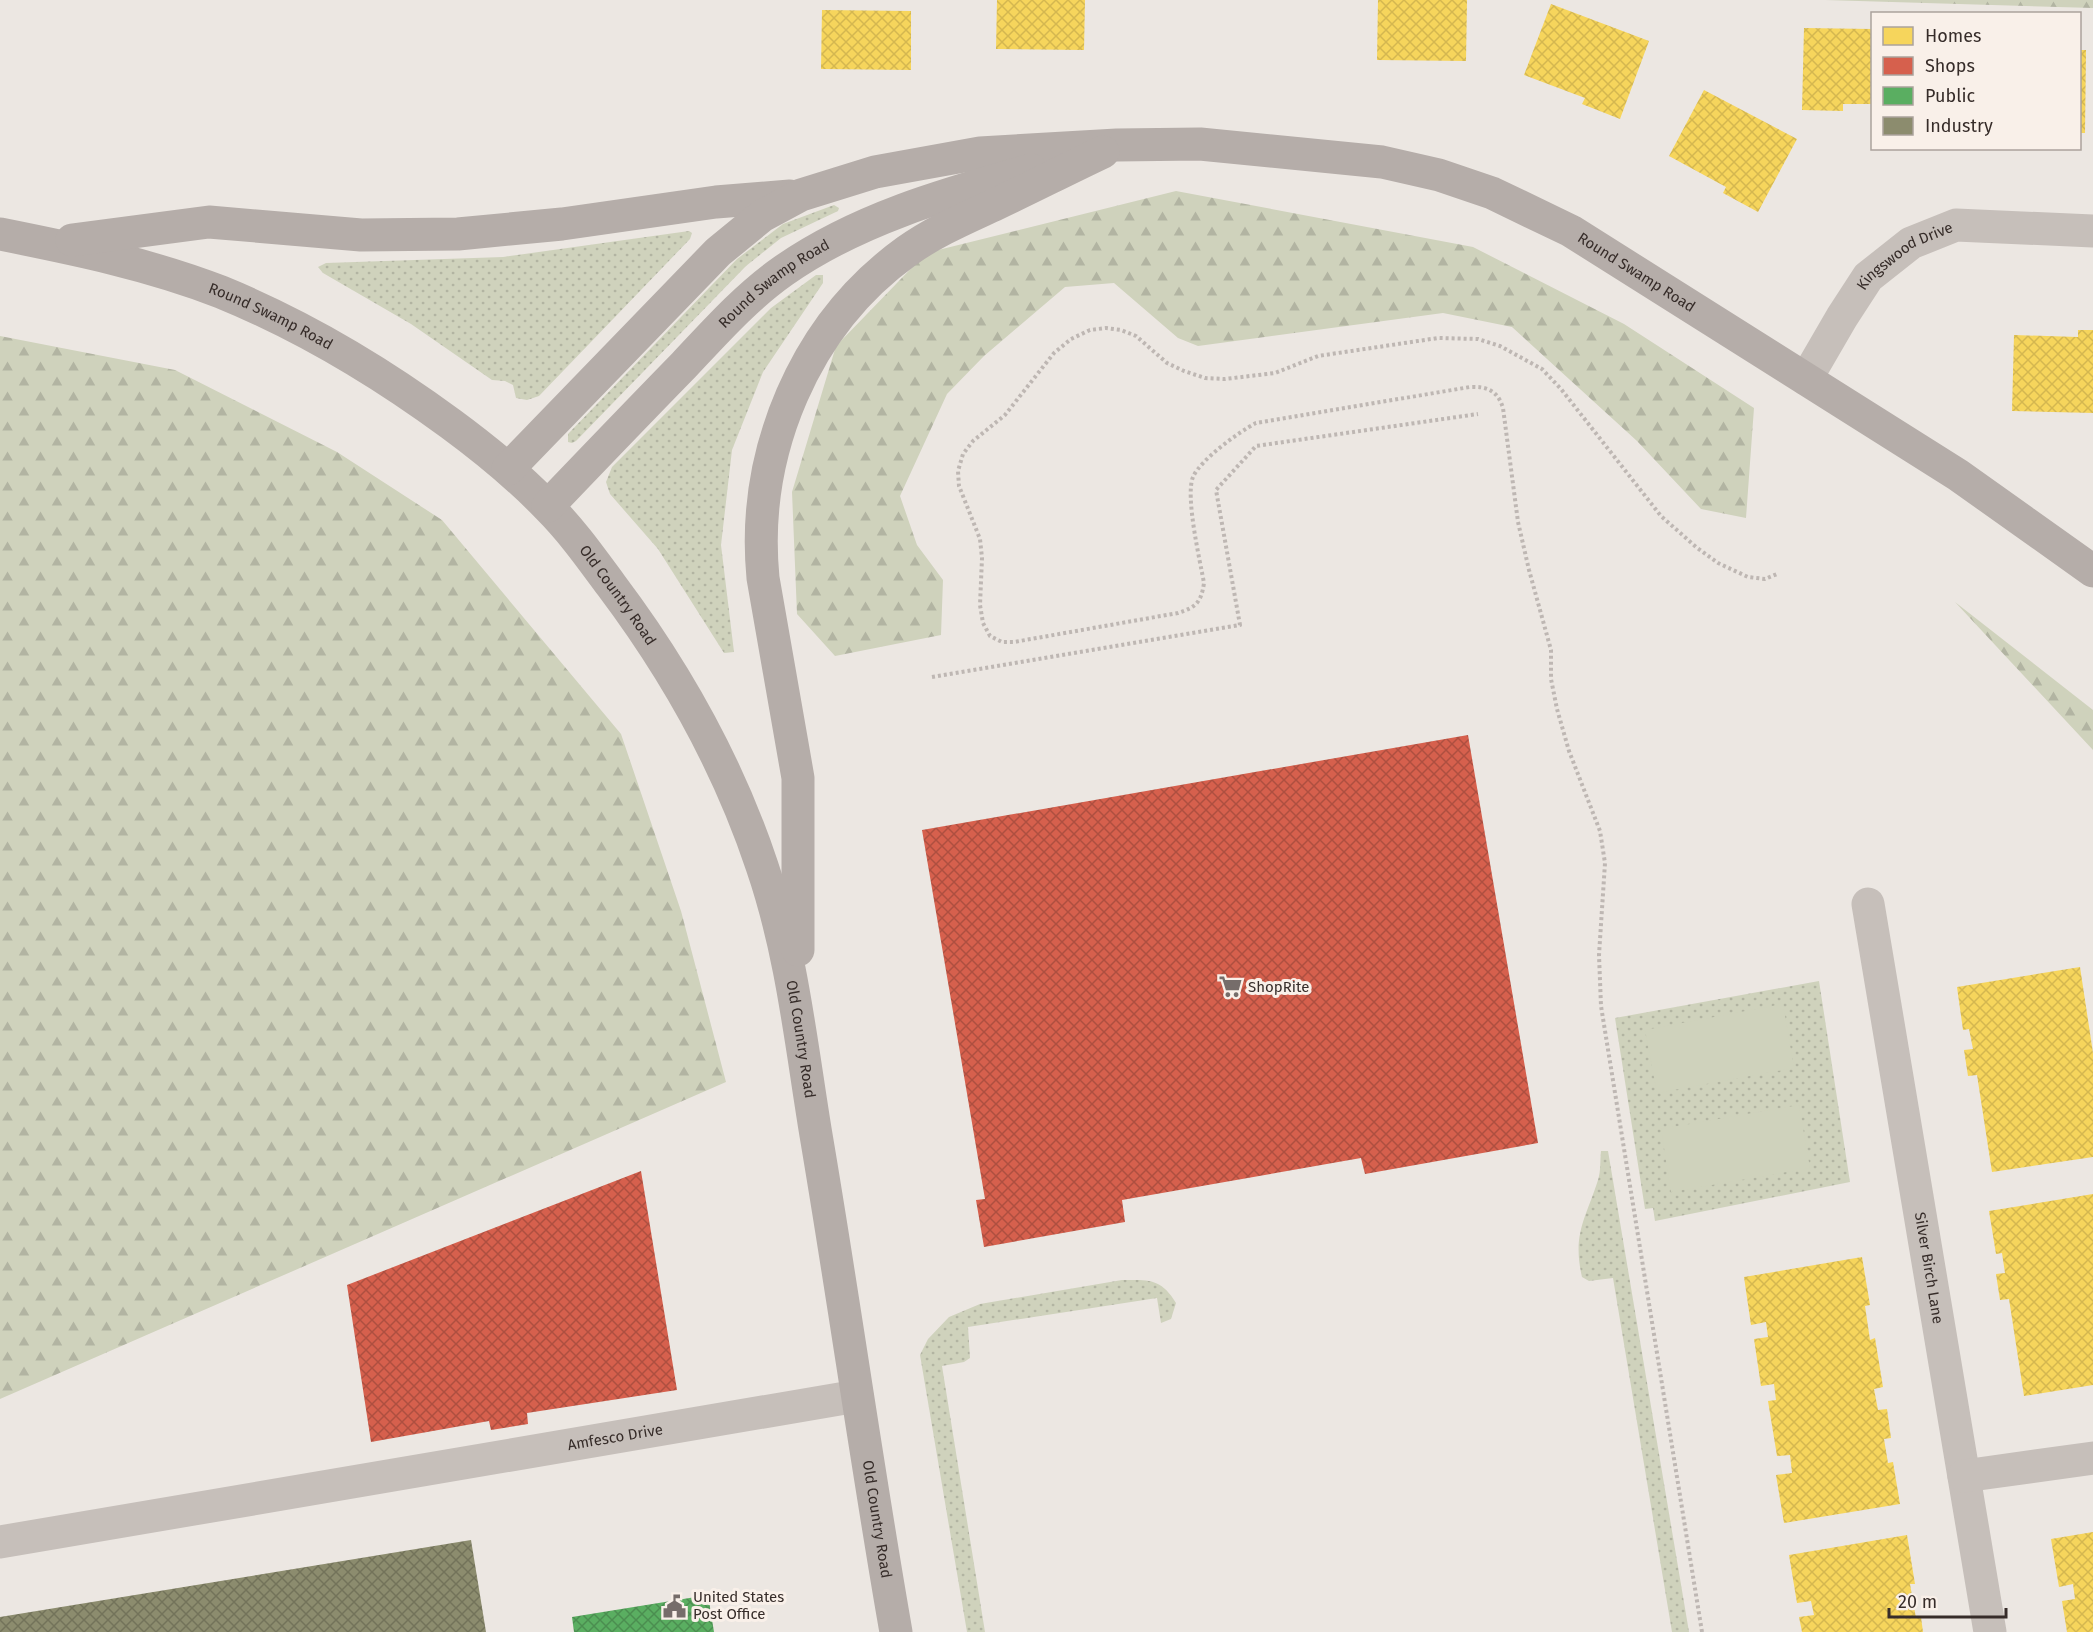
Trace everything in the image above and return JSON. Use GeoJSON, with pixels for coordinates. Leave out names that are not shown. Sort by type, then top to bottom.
{"type":"FeatureCollection","features":[{"type":"Feature","properties":{"kind":"main road","name":"Round Swamp Road"},"geometry":{"type":"LineString","coordinates":[[508,469],[703,267],[762,216],[801,195],[875,172],[980,153],[1117,145],[1200,144],[1382,162],[1439,175],[1492,193],[1570,231],[1806,379],[1958,475],[2093,571]]}},
{"type":"Feature","properties":{"kind":"main road","name":"Round Swamp Road"},"geometry":{"type":"LineString","coordinates":[[0,234],[107,256],[170,274],[217,291],[288,322],[321,339],[396,385],[468,436],[548,506],[743,303],[798,261],[852,232],[913,206],[953,192],[1117,145]]}},
{"type":"Feature","properties":{"kind":"main road"},"geometry":{"type":"LineString","coordinates":[[799,1014],[798,778],[761,554],[763,497],[775,439],[785,411],[797,382],[829,329],[886,267],[909,249],[951,225],[1117,145]]}},
{"type":"Feature","properties":{"kind":"main road"},"geometry":{"type":"LineString","coordinates":[[46,244],[209,222],[361,235],[458,234],[605,219],[716,202],[801,195]]}},
{"type":"Feature","properties":{"kind":"main road","name":"Old Country Road"},"geometry":{"type":"LineString","coordinates":[[548,506],[580,544],[645,632],[678,682],[735,795],[763,868],[781,930],[799,1014],[857,1396],[896,1632]]}},
{"type":"Feature","properties":{"kind":"street","name":"Kingswood Drive"},"geometry":{"type":"LineString","coordinates":[[1806,379],[1842,316],[1868,277],[1911,243],[1956,225],[2093,231]]}},
{"type":"Feature","properties":{"kind":"street","name":"Silver Birch Lane"},"geometry":{"type":"LineString","coordinates":[[1868,904],[1990,1632]]}},
{"type":"Feature","properties":{"kind":"street","name":"Amfesco Drive"},"geometry":{"type":"LineString","coordinates":[[0,1542],[857,1396]]}},
{"type":"Feature","properties":{"kind":"street"},"geometry":{"type":"LineString","coordinates":[[1964,1476],[2093,1458]]}},
{"type":"Feature","properties":{"kind":"path"},"geometry":{"type":"LineString","coordinates":[[1702,1632],[1600,1006],[1599,955],[1605,863],[1600,831],[1569,751],[1557,709],[1551,679],[1551,650],[1518,522],[1501,399],[1486,388],[1470,387],[1256,423],[1241,430],[1208,459],[1192,479],[1191,497],[1204,584],[1202,596],[1193,608],[1178,613],[1014,642],[1002,642],[990,636],[982,623],[980,539],[959,486],[958,471],[963,454],[974,441],[1005,415],[1054,353],[1071,339],[1090,330],[1106,328],[1121,330],[1136,336],[1167,363],[1205,378],[1225,379],[1275,373],[1304,360],[1339,353],[1438,338],[1479,339],[1500,346],[1542,369],[1561,389],[1661,516],[1696,547],[1718,563],[1748,576],[1766,579],[1777,574]]}},
{"type":"Feature","properties":{"kind":"path"},"geometry":{"type":"LineString","coordinates":[[932,677],[1240,625],[1216,490],[1256,446],[1478,414]]}},
{"type":"Feature","properties":{"kind":"green space"},"geometry":{"type":"Polygon","coordinates":[[[1825,0],[2093,0],[2093,8],[1825,0]]]}},
{"type":"Feature","properties":{"kind":"green space"},"geometry":{"type":"Polygon","coordinates":[[[1176,191],[1473,247],[1624,324],[1754,408],[1746,518],[1701,509],[1637,441],[1512,327],[1443,313],[1198,346],[1178,338],[1114,283],[1065,287],[984,356],[947,394],[900,496],[917,545],[943,580],[941,635],[835,656],[797,614],[792,492],[836,346],[926,253],[1176,191]]]}},
{"type":"Feature","properties":{"kind":"green space"},"geometry":{"type":"Polygon","coordinates":[[[834,205],[839,208],[838,211],[781,238],[746,266],[576,441],[568,442],[568,434],[737,259],[783,224],[834,205]]]}},
{"type":"Feature","properties":{"kind":"green space"},"geometry":{"type":"Polygon","coordinates":[[[689,231],[692,233],[690,239],[539,396],[527,400],[516,398],[513,385],[505,381],[492,380],[411,324],[323,273],[318,267],[326,263],[503,257],[689,231]]]}},
{"type":"Feature","properties":{"kind":"green space"},"geometry":{"type":"Polygon","coordinates":[[[816,275],[823,275],[823,283],[763,372],[732,450],[721,545],[734,652],[724,653],[658,549],[610,494],[606,482],[612,467],[771,308],[816,275]]]}},
{"type":"Feature","properties":{"kind":"green space"},"geometry":{"type":"Polygon","coordinates":[[[0,336],[175,370],[337,452],[442,520],[621,734],[681,911],[726,1082],[0,1399],[0,336]]]}},
{"type":"Feature","properties":{"kind":"green space"},"geometry":{"type":"Polygon","coordinates":[[[1955,602],[2093,710],[2093,750],[1955,602]]]}},
{"type":"Feature","properties":{"kind":"green space"},"geometry":{"type":"Polygon","coordinates":[[[1819,981],[1850,1182],[1655,1221],[1653,1208],[1645,1209],[1615,1018],[1819,981]]]}},
{"type":"Feature","properties":{"kind":"green space"},"geometry":{"type":"Polygon","coordinates":[[[1783,1004],[1794,1068],[1657,1093],[1645,1030],[1783,1004]]]}},
{"type":"Feature","properties":{"kind":"green space"},"geometry":{"type":"Polygon","coordinates":[[[1799,1105],[1810,1168],[1671,1192],[1661,1129],[1799,1105]]]}},
{"type":"Feature","properties":{"kind":"green space"},"geometry":{"type":"Polygon","coordinates":[[[1601,1151],[1608,1151],[1689,1632],[1672,1632],[1613,1278],[1589,1281],[1582,1277],[1579,1262],[1580,1237],[1599,1177],[1601,1151]]]}},
{"type":"Feature","properties":{"kind":"green space"},"geometry":{"type":"Polygon","coordinates":[[[1122,1280],[1154,1282],[1165,1289],[1176,1303],[1171,1319],[1161,1323],[1157,1298],[968,1327],[970,1358],[964,1362],[942,1366],[985,1632],[967,1632],[920,1355],[928,1339],[949,1317],[980,1304],[1122,1280]]]}},
{"type":"Feature","properties":{"kind":"building: Homes"},"geometry":{"type":"Polygon","coordinates":[[[997,0],[1085,0],[1084,50],[996,49],[997,0]]]}},
{"type":"Feature","properties":{"kind":"building: Homes"},"geometry":{"type":"Polygon","coordinates":[[[1378,0],[1467,0],[1466,61],[1377,60],[1378,0]]]}},
{"type":"Feature","properties":{"kind":"building: Homes"},"geometry":{"type":"Polygon","coordinates":[[[1551,4],[1649,41],[1620,119],[1582,104],[1585,98],[1524,75],[1551,4]]]}},
{"type":"Feature","properties":{"kind":"building: Homes"},"geometry":{"type":"Polygon","coordinates":[[[822,10],[911,11],[911,70],[821,69],[822,10]]]}},
{"type":"Feature","properties":{"kind":"building: Homes"},"geometry":{"type":"Polygon","coordinates":[[[1804,28],[1871,29],[1871,104],[1843,104],[1843,111],[1802,110],[1804,28]]]}},
{"type":"Feature","properties":{"kind":"building: Homes"},"geometry":{"type":"Polygon","coordinates":[[[2081,50],[2086,50],[2085,133],[2081,133],[2081,50]]]}},
{"type":"Feature","properties":{"kind":"building: Homes"},"geometry":{"type":"Polygon","coordinates":[[[1704,90],[1797,139],[1758,212],[1723,193],[1726,187],[1669,156],[1704,90]]]}},
{"type":"Feature","properties":{"kind":"building: Homes"},"geometry":{"type":"Polygon","coordinates":[[[2078,330],[2093,330],[2093,413],[2012,411],[2014,335],[2078,337],[2078,330]]]}},
{"type":"Feature","properties":{"kind":"building: Homes"},"geometry":{"type":"Polygon","coordinates":[[[2080,967],[2093,1053],[2093,1157],[1992,1172],[1977,1075],[1968,1076],[1964,1050],[1973,1049],[1969,1029],[1963,1030],[1957,987],[2080,967]]]}},
{"type":"Feature","properties":{"kind":"building: Homes"},"geometry":{"type":"Polygon","coordinates":[[[2093,1194],[2093,1385],[2024,1396],[2009,1299],[2000,1300],[1996,1274],[2005,1273],[2002,1253],[1996,1254],[1989,1211],[2093,1194]]]}},
{"type":"Feature","properties":{"kind":"building: Homes"},"geometry":{"type":"Polygon","coordinates":[[[1862,1257],[1870,1305],[1865,1306],[1870,1340],[1875,1338],[1883,1387],[1874,1389],[1878,1410],[1887,1409],[1891,1438],[1884,1439],[1888,1463],[1893,1462],[1900,1504],[1784,1523],[1776,1475],[1792,1473],[1790,1455],[1777,1456],[1768,1401],[1776,1400],[1774,1384],[1761,1386],[1754,1339],[1768,1337],[1766,1322],[1751,1325],[1744,1277],[1862,1257]]]}},
{"type":"Feature","properties":{"kind":"building: Homes"},"geometry":{"type":"Polygon","coordinates":[[[2093,1532],[2093,1632],[2067,1632],[2062,1601],[2075,1599],[2073,1584],[2059,1587],[2051,1539],[2093,1532]]]}},
{"type":"Feature","properties":{"kind":"building: Homes"},"geometry":{"type":"Polygon","coordinates":[[[1907,1535],[1915,1584],[1910,1584],[1916,1618],[1921,1617],[1923,1632],[1802,1632],[1799,1617],[1814,1615],[1811,1601],[1797,1603],[1789,1555],[1907,1535]]]}},
{"type":"Feature","properties":{"kind":"building: Shops","name":"ShopRite"},"geometry":{"type":"Polygon","coordinates":[[[1468,735],[1538,1143],[1365,1174],[1361,1158],[1122,1200],[1125,1222],[984,1247],[976,1200],[985,1199],[922,830],[1468,735]]]}},
{"type":"Feature","properties":{"kind":"building: Shops"},"geometry":{"type":"Polygon","coordinates":[[[641,1171],[677,1390],[527,1413],[528,1424],[491,1430],[489,1421],[371,1442],[347,1285],[641,1171]]]}},
{"type":"Feature","properties":{"kind":"building: Public","name":"United States Post Office"},"geometry":{"type":"Polygon","coordinates":[[[708,1595],[714,1632],[574,1632],[572,1617],[708,1595]]]}},
{"type":"Feature","properties":{"kind":"building: Industry"},"geometry":{"type":"Polygon","coordinates":[[[471,1540],[486,1632],[0,1632],[0,1617],[471,1540]]]}},
{"type":"Feature","properties":{"kind":"place","name":"ShopRite"},"geometry":{"type":"Point","coordinates":[1230,987]}},
{"type":"Feature","properties":{"kind":"place","name":"United States Post Office"},"geometry":{"type":"Point","coordinates":[675,1606]}}]}
